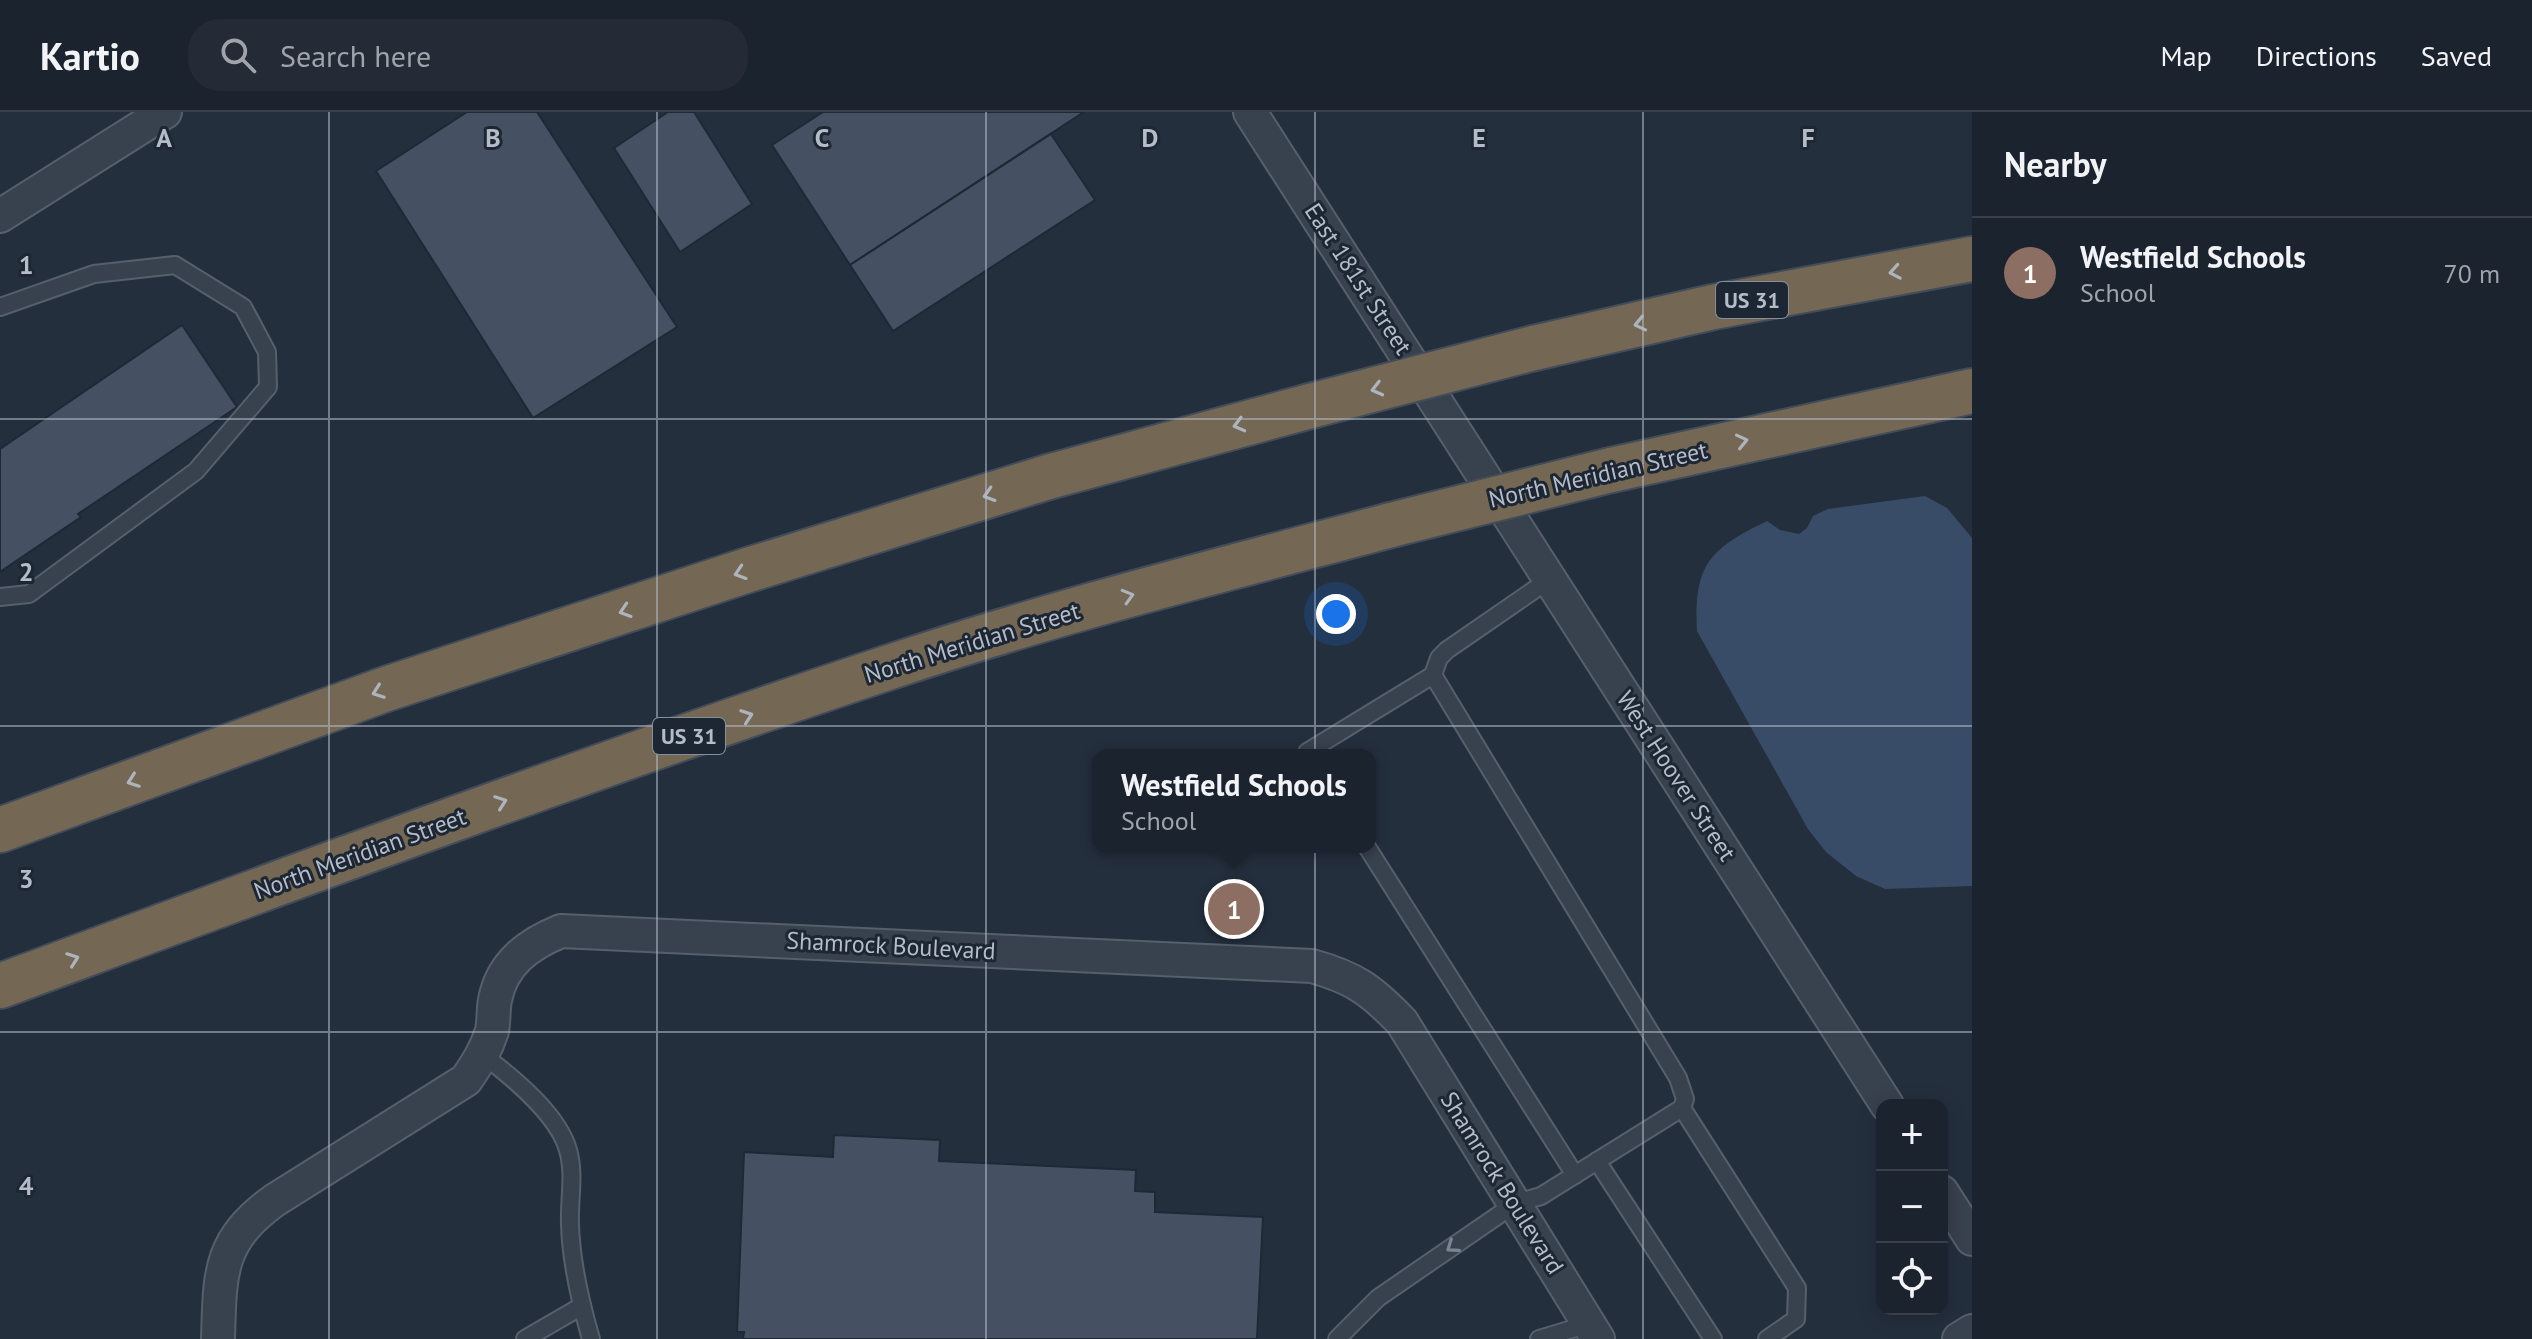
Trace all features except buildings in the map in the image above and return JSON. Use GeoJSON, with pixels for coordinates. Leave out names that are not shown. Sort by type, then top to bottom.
{"type":"FeatureCollection","features":[{"type":"Feature","properties":{"kind":"highway","name":"US 31"},"geometry":{"type":"LineString","coordinates":[[0,830],[386,689],[684,591],[1048,477],[1534,348],[1713,307],[1972,259]]}},
{"type":"Feature","properties":{"kind":"highway","name":"North Meridian Street"},"geometry":{"type":"LineString","coordinates":[[0,986],[497,803],[890,666],[1126,597],[1391,525],[1611,470],[1972,391]]}},
{"type":"Feature","properties":{"kind":"street"},"geometry":{"type":"LineString","coordinates":[[0,216],[165,112]]}},
{"type":"Feature","properties":{"kind":"street","name":"East 181st Street"},"geometry":{"type":"LineString","coordinates":[[1250,112],[1465,446]]}},
{"type":"Feature","properties":{"kind":"street","name":"West Hoover Street"},"geometry":{"type":"LineString","coordinates":[[1465,446],[1883,1099]]}},
{"type":"Feature","properties":{"kind":"street","name":"Shamrock Boulevard"},"geometry":{"type":"LineString","coordinates":[[218,1339],[223,1271],[229,1247],[254,1215],[466,1080],[483,1055],[504,975],[517,957],[537,941],[561,931],[1312,966],[1344,975],[1376,995],[1402,1022],[1594,1332]]}},
{"type":"Feature","properties":{"kind":"street"},"geometry":{"type":"LineString","coordinates":[[1948,1201],[1972,1239]]}},
{"type":"Feature","properties":{"kind":"street"},"geometry":{"type":"LineString","coordinates":[[1959,1339],[1972,1331]]}},
{"type":"Feature","properties":{"kind":"lane"},"geometry":{"type":"LineString","coordinates":[[0,307],[94,274],[175,265],[243,307],[267,352],[268,387],[196,471],[29,594],[0,597]]}},
{"type":"Feature","properties":{"kind":"lane"},"geometry":{"type":"LineString","coordinates":[[1312,749],[1433,675],[1443,654],[1550,579]]}},
{"type":"Feature","properties":{"kind":"lane"},"geometry":{"type":"LineString","coordinates":[[1337,1339],[1378,1298],[1516,1203],[1541,1196],[1682,1108],[1685,1099],[1678,1078],[1433,675]]}},
{"type":"Feature","properties":{"kind":"lane"},"geometry":{"type":"LineString","coordinates":[[1371,853],[1575,1175]]}},
{"type":"Feature","properties":{"kind":"lane"},"geometry":{"type":"LineString","coordinates":[[483,1055],[514,1079],[545,1110],[568,1149],[572,1183],[571,1238],[582,1306],[591,1339]]}},
{"type":"Feature","properties":{"kind":"lane"},"geometry":{"type":"LineString","coordinates":[[1682,1108],[1797,1288],[1796,1319],[1767,1339]]}},
{"type":"Feature","properties":{"kind":"lane"},"geometry":{"type":"LineString","coordinates":[[1597,1161],[1713,1339]]}},
{"type":"Feature","properties":{"kind":"lane"},"geometry":{"type":"LineString","coordinates":[[525,1339],[582,1306]]}},
{"type":"Feature","properties":{"kind":"lane"},"geometry":{"type":"LineString","coordinates":[[1539,1339],[1594,1332]]}},
{"type":"Feature","properties":{"kind":"water"},"geometry":{"type":"Polygon","coordinates":[[[1925,496],[1947,508],[1972,538],[1972,886],[1885,889],[1856,876],[1826,852],[1808,829],[1697,631],[1697,608],[1699,590],[1709,562],[1731,541],[1767,521],[1780,530],[1799,534],[1807,528],[1813,516],[1828,509],[1925,496]]]}},
{"type":"Feature","properties":{"kind":"place","name":"Westfield Schools"},"geometry":{"type":"Point","coordinates":[1234,909]}}]}
